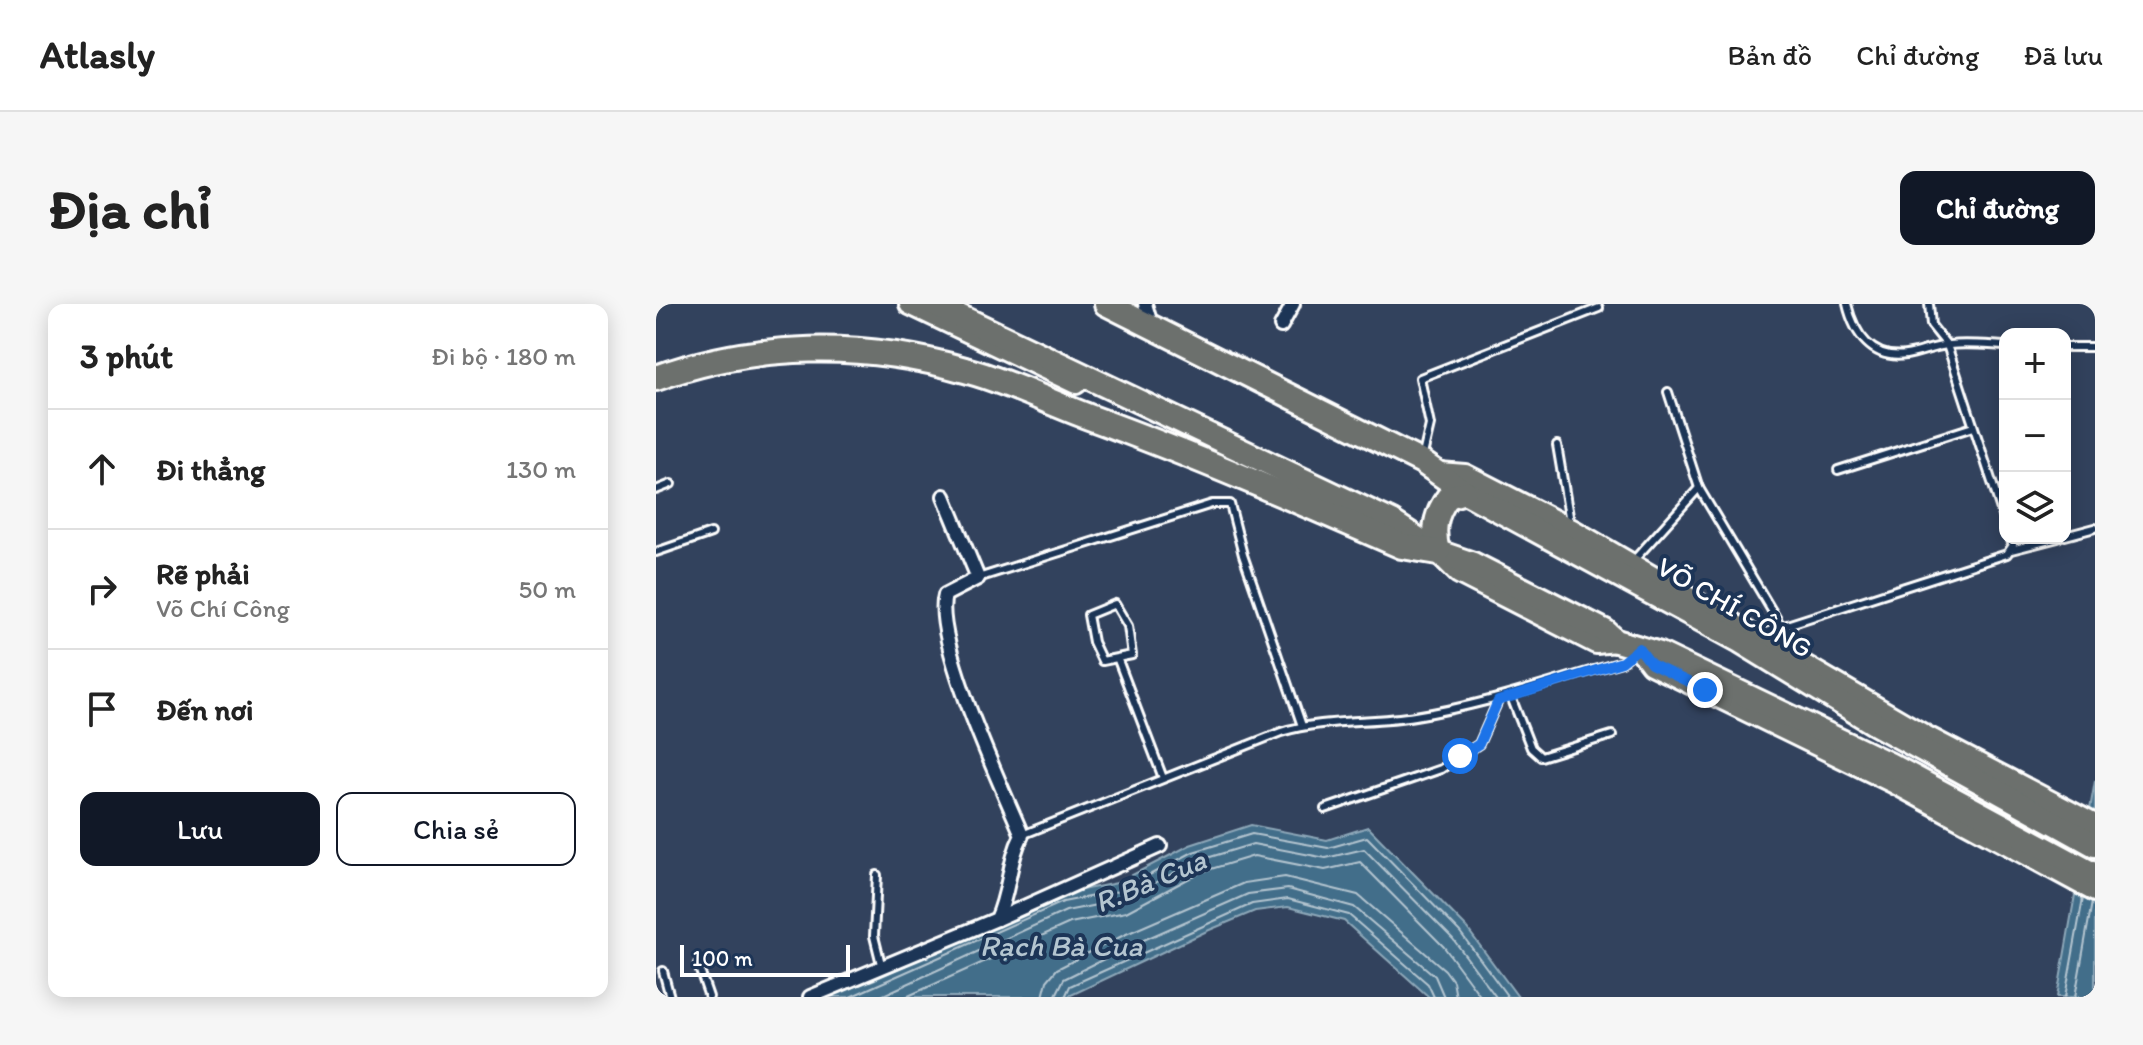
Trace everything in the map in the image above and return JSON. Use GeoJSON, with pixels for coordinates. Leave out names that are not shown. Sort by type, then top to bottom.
{"type":"FeatureCollection","features":[{"type":"Feature","properties":{"kind":"highway"},"geometry":{"type":"LineString","coordinates":[[934,304],[1407,533],[1438,552]]}},
{"type":"Feature","properties":{"kind":"highway","name":"VÕ CHÍ CÔNG"},"geometry":{"type":"LineString","coordinates":[[1106,304],[1430,468],[1465,492],[1568,538],[1748,638],[1874,723],[2003,785],[2095,845]]}},
{"type":"Feature","properties":{"kind":"highway"},"geometry":{"type":"LineString","coordinates":[[656,378],[732,356],[815,348],[896,354],[967,370],[1195,456],[1402,546],[1438,552],[1473,564],[1604,630],[1616,641],[1660,654],[1889,764],[2000,831],[2095,875]]}},
{"type":"Feature","properties":{"kind":"highway"},"geometry":{"type":"LineString","coordinates":[[1407,533],[1426,519],[1436,500],[1430,468]]}},
{"type":"Feature","properties":{"kind":"highway"},"geometry":{"type":"LineString","coordinates":[[1438,552],[1434,526],[1437,515],[1448,497],[1465,492]]}},
{"type":"Feature","properties":{"kind":"main road"},"geometry":{"type":"LineString","coordinates":[[910,304],[1385,531],[1407,533]]}},
{"type":"Feature","properties":{"kind":"main road","name":"VÕ CHÍ CÔNG"},"geometry":{"type":"LineString","coordinates":[[1430,468],[1465,475],[1568,538]]}},
{"type":"Feature","properties":{"kind":"main road"},"geometry":{"type":"LineString","coordinates":[[2003,785],[2095,825]]}},
{"type":"Feature","properties":{"kind":"main road"},"geometry":{"type":"LineString","coordinates":[[2000,831],[2095,891]]}},
{"type":"Feature","properties":{"kind":"street"},"geometry":{"type":"LineString","coordinates":[[1145,304],[1153,327]]}},
{"type":"Feature","properties":{"kind":"street"},"geometry":{"type":"LineString","coordinates":[[1281,326],[1293,304]]}},
{"type":"Feature","properties":{"kind":"street"},"geometry":{"type":"LineString","coordinates":[[944,496],[978,578],[945,595],[941,609],[963,688],[1022,835],[1012,853],[1008,897],[997,919]]}},
{"type":"Feature","properties":{"kind":"street"},"geometry":{"type":"LineString","coordinates":[[810,997],[997,919],[1160,846]]}},
{"type":"Feature","properties":{"kind":"lane"},"geometry":{"type":"LineString","coordinates":[[1847,304],[1860,336],[1871,349],[1882,354],[1906,355],[1947,345],[1999,346]]}},
{"type":"Feature","properties":{"kind":"lane"},"geometry":{"type":"LineString","coordinates":[[1929,304],[1931,325],[1947,345],[1999,504]]}},
{"type":"Feature","properties":{"kind":"lane"},"geometry":{"type":"LineString","coordinates":[[1430,468],[1430,425],[1420,378],[1599,308]]}},
{"type":"Feature","properties":{"kind":"lane"},"geometry":{"type":"LineString","coordinates":[[2071,347],[2095,347]]}},
{"type":"Feature","properties":{"kind":"lane"},"geometry":{"type":"LineString","coordinates":[[1668,392],[1699,488],[1781,626]]}},
{"type":"Feature","properties":{"kind":"lane"},"geometry":{"type":"LineString","coordinates":[[1838,470],[1973,427]]}},
{"type":"Feature","properties":{"kind":"lane"},"geometry":{"type":"LineString","coordinates":[[1557,445],[1568,538]]}},
{"type":"Feature","properties":{"kind":"lane"},"geometry":{"type":"LineString","coordinates":[[656,490],[671,484]]}},
{"type":"Feature","properties":{"kind":"lane"},"geometry":{"type":"LineString","coordinates":[[1626,570],[1699,488]]}},
{"type":"Feature","properties":{"kind":"lane"},"geometry":{"type":"LineString","coordinates":[[978,578],[1212,504],[1230,504],[1243,555],[1302,726]]}},
{"type":"Feature","properties":{"kind":"lane"},"geometry":{"type":"LineString","coordinates":[[2071,534],[2095,528]]}},
{"type":"Feature","properties":{"kind":"lane"},"geometry":{"type":"LineString","coordinates":[[656,552],[711,533]]}},
{"type":"Feature","properties":{"kind":"lane"},"geometry":{"type":"LineString","coordinates":[[2010,544],[2011,550]]}},
{"type":"Feature","properties":{"kind":"lane"},"geometry":{"type":"LineString","coordinates":[[1748,638],[2034,544]]}},
{"type":"Feature","properties":{"kind":"lane"},"geometry":{"type":"LineString","coordinates":[[1115,604],[1128,626],[1132,655],[1118,660],[1102,661],[1093,642],[1088,615],[1115,604]]}},
{"type":"Feature","properties":{"kind":"lane"},"geometry":{"type":"LineString","coordinates":[[1022,835],[1302,726],[1416,716],[1498,701],[1622,662],[1639,648]]}},
{"type":"Feature","properties":{"kind":"lane"},"geometry":{"type":"LineString","coordinates":[[1118,660],[1163,778]]}},
{"type":"Feature","properties":{"kind":"lane"},"geometry":{"type":"LineString","coordinates":[[1511,697],[1531,748],[1541,757],[1612,735]]}},
{"type":"Feature","properties":{"kind":"lane"},"geometry":{"type":"LineString","coordinates":[[1325,809],[1441,769],[1479,744],[1498,701]]}},
{"type":"Feature","properties":{"kind":"lane"},"geometry":{"type":"LineString","coordinates":[[877,875],[874,936],[882,968]]}},
{"type":"Feature","properties":{"kind":"lane"},"geometry":{"type":"LineString","coordinates":[[698,965],[709,997]]}},
{"type":"Feature","properties":{"kind":"lane"},"geometry":{"type":"LineString","coordinates":[[663,971],[670,997]]}},
{"type":"Feature","properties":{"kind":"water"},"geometry":{"type":"Polygon","coordinates":[[[2095,781],[2095,997],[2057,997],[2095,781]]]}},
{"type":"Feature","properties":{"kind":"water","name":"Rạch Bà Cua"},"geometry":{"type":"Polygon","coordinates":[[[1251,825],[1327,840],[1368,827],[1466,927],[1518,997],[1429,997],[1344,921],[1288,907],[1255,911],[1067,997],[826,997],[873,980],[1061,894],[1117,883],[1190,845],[1251,825]]]}},
{"type":"Feature","properties":{"kind":"route"},"geometry":{"type":"LineString","coordinates":[[1460,756],[1479,744],[1498,701],[1622,662],[1639,648],[1651,664],[1705,690]]}},
{"type":"Feature","properties":{"kind":"water label","name":"R.Bà Cua"},"geometry":{"type":"Point","coordinates":[1150,881]}}]}
